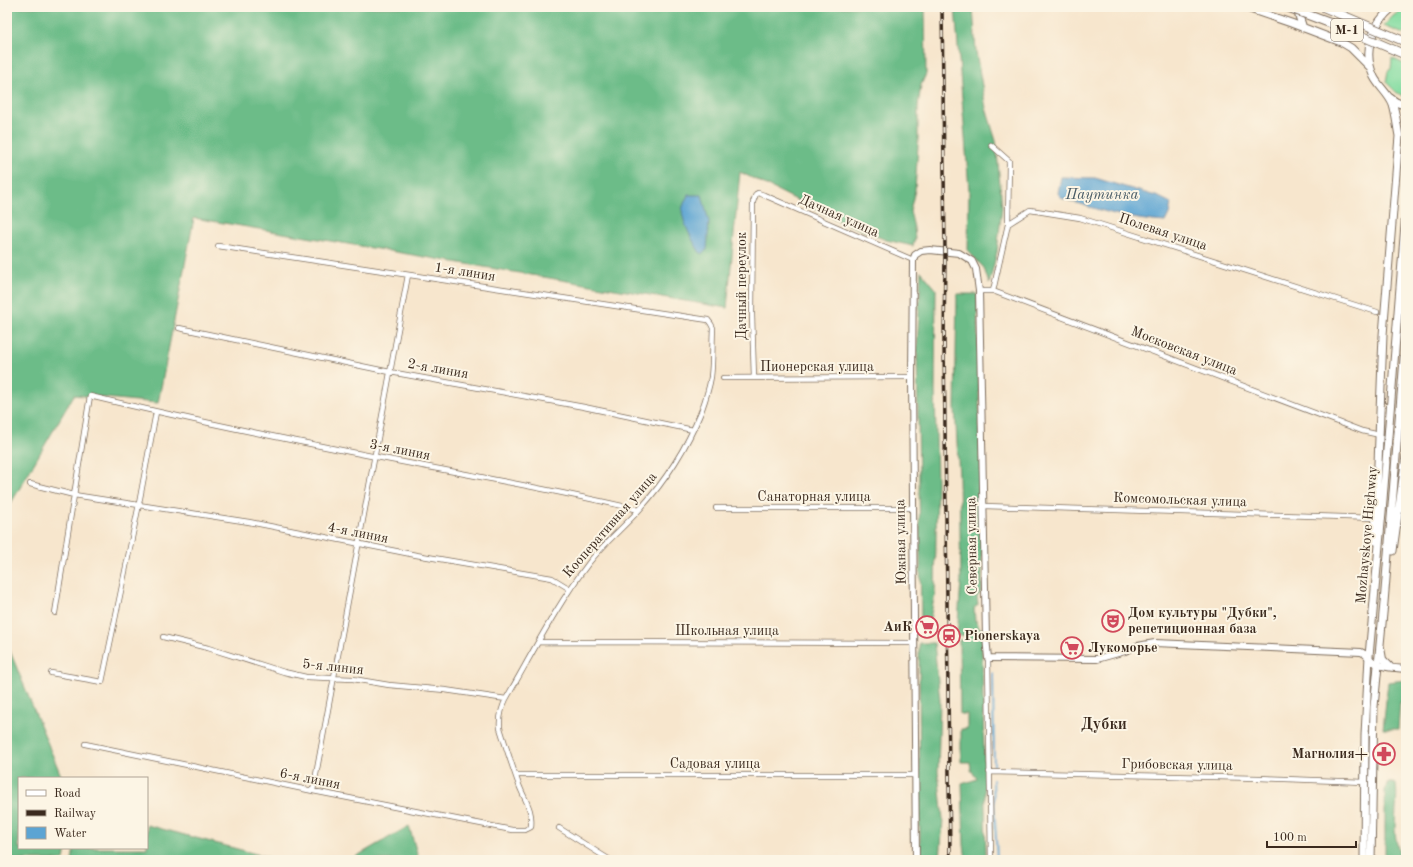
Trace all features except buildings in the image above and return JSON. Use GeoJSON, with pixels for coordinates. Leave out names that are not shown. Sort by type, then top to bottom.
{"type":"FeatureCollection","features":[{"type":"Feature","properties":{"kind":"highway","name":"М-1"},"geometry":{"type":"LineString","coordinates":[[1287,7],[1343,28],[1406,55]]}},
{"type":"Feature","properties":{"kind":"highway","name":"М-1"},"geometry":{"type":"LineString","coordinates":[[1323,7],[1406,42]]}},
{"type":"Feature","properties":{"kind":"main road"},"geometry":{"type":"LineString","coordinates":[[1244,7],[1346,45],[1371,67]]}},
{"type":"Feature","properties":{"kind":"main road"},"geometry":{"type":"LineString","coordinates":[[1299,7],[1299,16],[1303,28]]}},
{"type":"Feature","properties":{"kind":"main road"},"geometry":{"type":"LineString","coordinates":[[1366,7],[1392,7]]}},
{"type":"Feature","properties":{"kind":"main road"},"geometry":{"type":"LineString","coordinates":[[1374,599],[1383,335],[1399,136],[1393,105],[1374,77],[1369,54],[1372,34],[1383,16],[1392,7]]}},
{"type":"Feature","properties":{"kind":"main road"},"geometry":{"type":"LineString","coordinates":[[1387,95],[1396,102],[1406,106]]}},
{"type":"Feature","properties":{"kind":"main road","name":"Mozhayskoye Highway"},"geometry":{"type":"LineString","coordinates":[[1364,860],[1365,734],[1370,640],[1383,504],[1406,212]]}},
{"type":"Feature","properties":{"kind":"main road","name":"Mozhayskoye Highway"},"geometry":{"type":"LineString","coordinates":[[1371,860],[1373,729],[1406,336]]}},
{"type":"Feature","properties":{"kind":"main road"},"geometry":{"type":"LineString","coordinates":[[1384,603],[1398,520],[1406,456]]}},
{"type":"Feature","properties":{"kind":"street"},"geometry":{"type":"LineString","coordinates":[[991,145],[1009,161],[1008,224],[993,291]]}},
{"type":"Feature","properties":{"kind":"street","name":"Дачная улица"},"geometry":{"type":"LineString","coordinates":[[756,194],[764,195],[913,260]]}},
{"type":"Feature","properties":{"kind":"street","name":"Дачный переулок"},"geometry":{"type":"LineString","coordinates":[[754,378],[752,315],[753,202],[756,194]]}},
{"type":"Feature","properties":{"kind":"street","name":"Полевая улица"},"geometry":{"type":"LineString","coordinates":[[1008,224],[1030,210],[1080,218],[1377,312]]}},
{"type":"Feature","properties":{"kind":"street","name":"1-я линия"},"geometry":{"type":"LineString","coordinates":[[218,246],[708,320]]}},
{"type":"Feature","properties":{"kind":"street","name":"Северная улица"},"geometry":{"type":"LineString","coordinates":[[913,260],[915,255],[921,251],[930,250],[959,253],[972,261],[976,269],[979,291],[986,637],[988,658],[991,860]]}},
{"type":"Feature","properties":{"kind":"street","name":"Южная улица"},"geometry":{"type":"LineString","coordinates":[[913,260],[912,377],[916,860]]}},
{"type":"Feature","properties":{"kind":"street"},"geometry":{"type":"LineString","coordinates":[[313,791],[408,275]]}},
{"type":"Feature","properties":{"kind":"street","name":"Московская улица"},"geometry":{"type":"LineString","coordinates":[[979,291],[993,291],[1362,431],[1380,435]]}},
{"type":"Feature","properties":{"kind":"street","name":"Кооперативная улица"},"geometry":{"type":"LineString","coordinates":[[531,827],[532,818],[529,806],[520,788],[500,728],[499,719],[502,709],[506,699],[570,589],[589,563],[606,543],[639,510],[676,464],[694,430],[706,397],[711,377],[713,328],[708,320]]}},
{"type":"Feature","properties":{"kind":"street","name":"2-я линия"},"geometry":{"type":"LineString","coordinates":[[179,328],[390,372],[584,407],[694,430]]}},
{"type":"Feature","properties":{"kind":"street","name":"Пионерская улица"},"geometry":{"type":"LineString","coordinates":[[723,378],[912,377]]}},
{"type":"Feature","properties":{"kind":"street","name":"3-я линия"},"geometry":{"type":"LineString","coordinates":[[74,495],[90,396],[156,412],[586,497],[639,510]]}},
{"type":"Feature","properties":{"kind":"street"},"geometry":{"type":"LineString","coordinates":[[51,673],[102,682],[139,504],[156,412]]}},
{"type":"Feature","properties":{"kind":"street","name":"4-я линия"},"geometry":{"type":"LineString","coordinates":[[30,484],[74,495],[249,522],[416,555],[552,578],[570,589]]}},
{"type":"Feature","properties":{"kind":"street"},"geometry":{"type":"LineString","coordinates":[[55,614],[74,495]]}},
{"type":"Feature","properties":{"kind":"street","name":"Комсомольская улица"},"geometry":{"type":"LineString","coordinates":[[984,506],[1376,518]]}},
{"type":"Feature","properties":{"kind":"street","name":"Санаторная улица"},"geometry":{"type":"LineString","coordinates":[[716,508],[913,508]]}},
{"type":"Feature","properties":{"kind":"street"},"geometry":{"type":"LineString","coordinates":[[1381,634],[1383,659],[1391,667]]}},
{"type":"Feature","properties":{"kind":"street","name":"5-я линия"},"geometry":{"type":"LineString","coordinates":[[163,637],[208,648],[306,677],[334,677],[506,699]]}},
{"type":"Feature","properties":{"kind":"street"},"geometry":{"type":"LineString","coordinates":[[1361,652],[1370,640]]}},
{"type":"Feature","properties":{"kind":"street","name":"Школьная улица"},"geometry":{"type":"LineString","coordinates":[[539,642],[914,643]]}},
{"type":"Feature","properties":{"kind":"street"},"geometry":{"type":"LineString","coordinates":[[988,658],[1097,659],[1137,646],[1155,643],[1361,652],[1369,656],[1372,662],[1378,665],[1406,669]]}},
{"type":"Feature","properties":{"kind":"street"},"geometry":{"type":"LineString","coordinates":[[1377,677],[1385,668],[1391,667]]}},
{"type":"Feature","properties":{"kind":"street","name":"6-я линия"},"geometry":{"type":"LineString","coordinates":[[85,744],[512,830],[524,830],[531,827]]}},
{"type":"Feature","properties":{"kind":"street","name":"Грибовская улица"},"geometry":{"type":"LineString","coordinates":[[989,772],[1365,782]]}},
{"type":"Feature","properties":{"kind":"street","name":"Садовая улица"},"geometry":{"type":"LineString","coordinates":[[516,775],[915,775]]}},
{"type":"Feature","properties":{"kind":"street"},"geometry":{"type":"LineString","coordinates":[[559,828],[610,860]]}},
{"type":"Feature","properties":{"kind":"green space"},"geometry":{"type":"Polygon","coordinates":[[[7,7],[925,7],[926,74],[921,85],[918,106],[918,145],[915,190],[910,211],[915,239],[913,246],[886,240],[837,220],[740,172],[727,308],[194,218],[158,403],[74,395],[7,510],[7,7]]]}},
{"type":"Feature","properties":{"kind":"green space"},"geometry":{"type":"Polygon","coordinates":[[[955,7],[973,7],[976,52],[986,108],[996,141],[1002,207],[997,252],[989,284],[984,268],[968,251],[969,190],[955,7]]]}},
{"type":"Feature","properties":{"kind":"green space"},"geometry":{"type":"Polygon","coordinates":[[[1406,7],[1406,35],[1384,26],[1393,16],[1406,7]]]}},
{"type":"Feature","properties":{"kind":"green space"},"geometry":{"type":"Polygon","coordinates":[[[1392,58],[1406,65],[1406,98],[1396,92],[1386,82],[1388,71],[1391,69],[1392,58]]]}},
{"type":"Feature","properties":{"kind":"green space"},"geometry":{"type":"Polygon","coordinates":[[[921,271],[936,289],[935,390],[937,482],[935,593],[930,619],[921,620],[917,349],[921,271]]]}},
{"type":"Feature","properties":{"kind":"green space"},"geometry":{"type":"Polygon","coordinates":[[[957,294],[977,294],[982,591],[977,597],[978,605],[974,608],[975,621],[977,621],[978,628],[984,629],[982,649],[986,860],[966,860],[964,845],[962,784],[977,779],[971,770],[970,762],[961,762],[961,729],[967,729],[967,714],[960,714],[959,640],[969,640],[968,635],[957,636],[961,581],[959,477],[955,408],[957,294]]]}},
{"type":"Feature","properties":{"kind":"green space"},"geometry":{"type":"Polygon","coordinates":[[[919,643],[934,643],[940,701],[938,772],[943,819],[940,860],[920,860],[919,643]]]}},
{"type":"Feature","properties":{"kind":"green space"},"geometry":{"type":"Polygon","coordinates":[[[7,644],[62,777],[18,777],[18,849],[66,849],[64,860],[7,860],[7,644]]]}},
{"type":"Feature","properties":{"kind":"green space"},"geometry":{"type":"Polygon","coordinates":[[[1406,680],[1405,702],[1400,702],[1398,729],[1383,729],[1388,682],[1406,680]]]}},
{"type":"Feature","properties":{"kind":"green space"},"geometry":{"type":"Polygon","coordinates":[[[1387,783],[1396,783],[1397,794],[1395,833],[1400,860],[1385,860],[1385,791],[1387,783]]]}},
{"type":"Feature","properties":{"kind":"green space"},"geometry":{"type":"Polygon","coordinates":[[[148,825],[279,860],[72,860],[74,849],[148,849],[148,825]]]}},
{"type":"Feature","properties":{"kind":"green space"},"geometry":{"type":"Polygon","coordinates":[[[409,826],[419,860],[350,860],[409,826]]]}},
{"type":"Feature","properties":{"kind":"water","name":"Паутинка"},"geometry":{"type":"Polygon","coordinates":[[[1061,177],[1095,178],[1159,197],[1171,203],[1169,214],[1165,222],[1138,219],[1099,210],[1061,198],[1058,193],[1061,177]]]}},
{"type":"Feature","properties":{"kind":"water"},"geometry":{"type":"Polygon","coordinates":[[[688,195],[702,195],[709,222],[707,250],[701,254],[695,245],[684,221],[682,208],[688,195]]]}},
{"type":"Feature","properties":{"kind":"waterway"},"geometry":{"type":"LineString","coordinates":[[993,673],[994,766]]}},
{"type":"Feature","properties":{"kind":"waterway"},"geometry":{"type":"LineString","coordinates":[[993,780],[997,860]]}},
{"type":"Feature","properties":{"kind":"railway"},"geometry":{"type":"LineString","coordinates":[[942,7],[950,860]]}},
{"type":"Feature","properties":{"kind":"place","name":"Дом культуры \"Дубки\", репетиционная база"},"geometry":{"type":"Point","coordinates":[1113,621]}},
{"type":"Feature","properties":{"kind":"place","name":"АиК"},"geometry":{"type":"Point","coordinates":[927,627]}},
{"type":"Feature","properties":{"kind":"place","name":"Pionerskaya"},"geometry":{"type":"Point","coordinates":[949,636]}},
{"type":"Feature","properties":{"kind":"place","name":"Лукоморье"},"geometry":{"type":"Point","coordinates":[1072,648]}},
{"type":"Feature","properties":{"kind":"place","name":"Магнолия+"},"geometry":{"type":"Point","coordinates":[1384,754]}},
{"type":"Feature","properties":{"kind":"district","name":"Дубки"},"geometry":{"type":"Point","coordinates":[1104,725]}}]}
